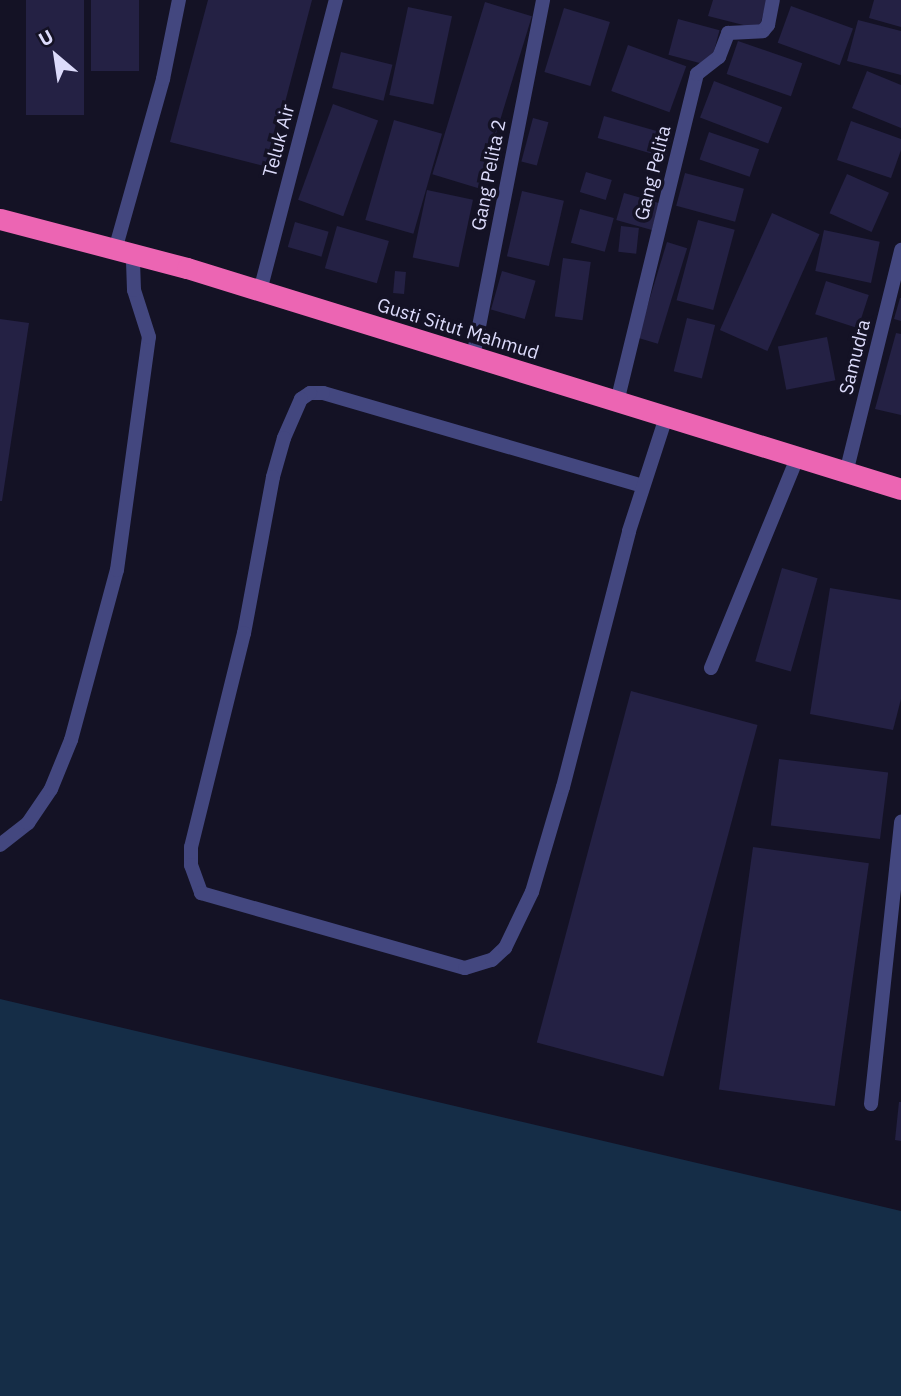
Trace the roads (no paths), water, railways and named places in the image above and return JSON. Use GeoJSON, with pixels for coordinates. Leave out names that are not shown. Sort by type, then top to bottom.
{"type":"FeatureCollection","features":[{"type":"Feature","properties":{"kind":"highway","name":"Gusti Situt Mahmud"},"geometry":{"type":"LineString","coordinates":[[0,219],[260,291],[901,489]]}},
{"type":"Feature","properties":{"kind":"street"},"geometry":{"type":"LineString","coordinates":[[0,845],[28,823],[56,777],[71,740],[117,570],[149,337],[124,252],[179,0]]}},
{"type":"Feature","properties":{"kind":"street","name":"Teluk Air"},"geometry":{"type":"LineString","coordinates":[[260,291],[336,0]]}},
{"type":"Feature","properties":{"kind":"street","name":"Gang Pelita 2"},"geometry":{"type":"LineString","coordinates":[[474,357],[543,0]]}},
{"type":"Feature","properties":{"kind":"street","name":"Gang Pelita"},"geometry":{"type":"LineString","coordinates":[[617,402],[697,74],[719,57],[728,33],[763,30],[768,25],[773,0]]}},
{"type":"Feature","properties":{"kind":"street","name":"Samudra"},"geometry":{"type":"LineString","coordinates":[[846,473],[901,250]]}},
{"type":"Feature","properties":{"kind":"street"},"geometry":{"type":"LineString","coordinates":[[643,486],[323,393],[310,393],[301,399],[284,438],[273,477],[244,633],[191,847],[194,879],[201,892],[465,968],[492,960],[505,948],[532,892],[643,486],[666,417]]}},
{"type":"Feature","properties":{"kind":"street"},"geometry":{"type":"LineString","coordinates":[[711,668],[797,458]]}},
{"type":"Feature","properties":{"kind":"street"},"geometry":{"type":"LineString","coordinates":[[871,1104],[901,822]]}},
{"type":"Feature","properties":{"kind":"water"},"geometry":{"type":"Polygon","coordinates":[[[0,999],[901,1211],[901,1396],[0,1396],[0,999]]]}}]}
